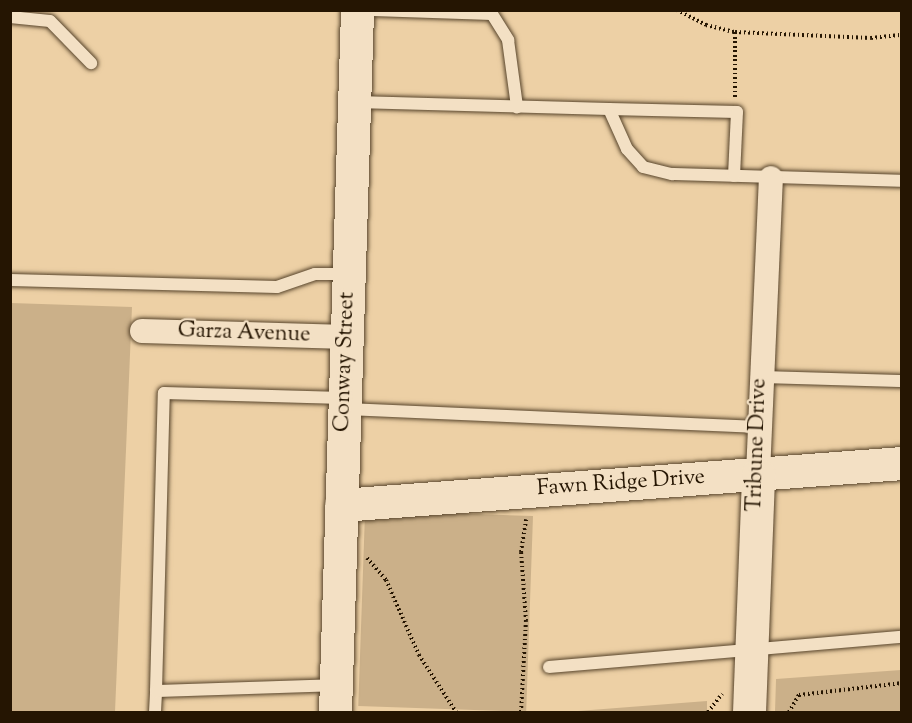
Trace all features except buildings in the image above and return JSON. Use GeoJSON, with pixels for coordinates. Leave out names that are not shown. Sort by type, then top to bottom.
{"type":"FeatureCollection","features":[{"type":"Feature","properties":{"kind":"street","name":"Conway Street"},"geometry":{"type":"LineString","coordinates":[[335,699],[357,10]]}},
{"type":"Feature","properties":{"kind":"street","name":"Tribune Drive"},"geometry":{"type":"LineString","coordinates":[[749,712],[760,376],[771,178]]}},
{"type":"Feature","properties":{"kind":"street","name":"Garza Avenue"},"geometry":{"type":"LineString","coordinates":[[142,331],[347,337]]}},
{"type":"Feature","properties":{"kind":"street","name":"Fawn Ridge Drive"},"geometry":{"type":"LineString","coordinates":[[341,505],[902,463]]}},
{"type":"Feature","properties":{"kind":"lane"},"geometry":{"type":"LineString","coordinates":[[373,10],[492,14],[508,40],[517,107]]}},
{"type":"Feature","properties":{"kind":"lane"},"geometry":{"type":"LineString","coordinates":[[10,17],[50,21],[90,63]]}},
{"type":"Feature","properties":{"kind":"lane"},"geometry":{"type":"LineString","coordinates":[[354,102],[738,112],[734,176]]}},
{"type":"Feature","properties":{"kind":"lane"},"geometry":{"type":"LineString","coordinates":[[609,109],[627,149],[643,167],[672,174],[902,181]]}},
{"type":"Feature","properties":{"kind":"lane"},"geometry":{"type":"LineString","coordinates":[[10,280],[277,287],[315,274],[350,274]]}},
{"type":"Feature","properties":{"kind":"lane"},"geometry":{"type":"LineString","coordinates":[[760,376],[902,381]]}},
{"type":"Feature","properties":{"kind":"lane"},"geometry":{"type":"LineString","coordinates":[[155,712],[164,393],[759,427]]}},
{"type":"Feature","properties":{"kind":"lane"},"geometry":{"type":"LineString","coordinates":[[549,667],[902,637]]}},
{"type":"Feature","properties":{"kind":"lane"},"geometry":{"type":"LineString","coordinates":[[156,691],[335,699]]}},
{"type":"Feature","properties":{"kind":"path"},"geometry":{"type":"LineString","coordinates":[[677,10],[706,25],[735,32],[871,38],[902,35]]}},
{"type":"Feature","properties":{"kind":"path"},"geometry":{"type":"LineString","coordinates":[[735,32],[733,81],[738,112]]}},
{"type":"Feature","properties":{"kind":"path"},"geometry":{"type":"LineString","coordinates":[[521,712],[525,621],[521,552],[526,513]]}},
{"type":"Feature","properties":{"kind":"path"},"geometry":{"type":"LineString","coordinates":[[362,552],[386,580],[419,654],[456,712]]}},
{"type":"Feature","properties":{"kind":"path"},"geometry":{"type":"LineString","coordinates":[[789,712],[799,695],[902,683]]}},
{"type":"Feature","properties":{"kind":"shaded area"},"geometry":{"type":"Polygon","coordinates":[[[11,303],[132,307],[115,712],[11,712],[11,303]]]}},
{"type":"Feature","properties":{"kind":"shaded area"},"geometry":{"type":"Polygon","coordinates":[[[365,510],[533,516],[526,712],[358,706],[365,510]]]}},
{"type":"Feature","properties":{"kind":"shaded area"},"geometry":{"type":"Polygon","coordinates":[[[901,670],[901,712],[775,712],[776,679],[901,670]]]}},
{"type":"Feature","properties":{"kind":"shaded area"},"geometry":{"type":"Polygon","coordinates":[[[707,701],[707,712],[565,712],[707,701]]]}}]}
